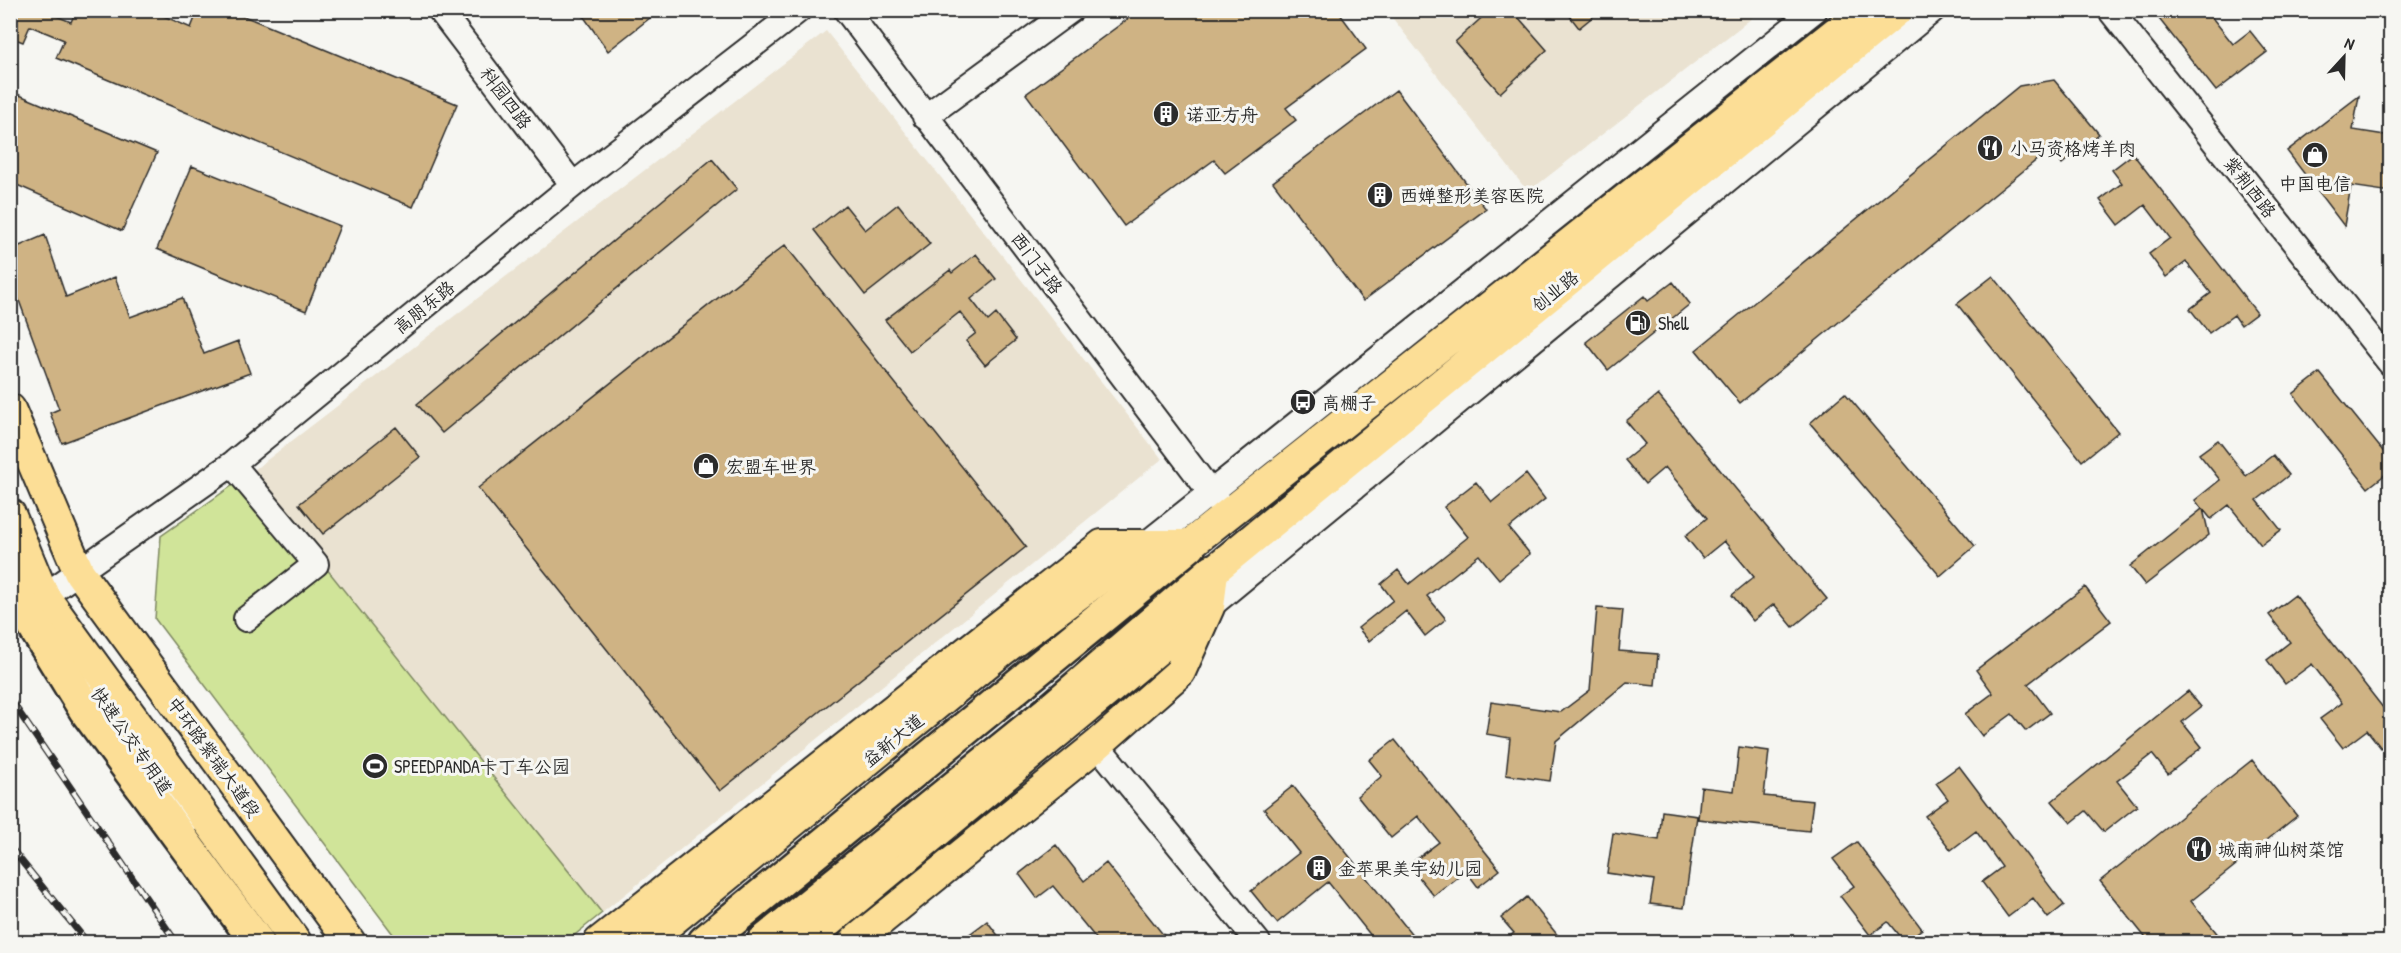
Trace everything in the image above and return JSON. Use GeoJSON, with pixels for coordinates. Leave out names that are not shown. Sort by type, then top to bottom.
{"type":"FeatureCollection","features":[{"type":"Feature","properties":{"kind":"highway"},"geometry":{"type":"LineString","coordinates":[[705,942],[1189,545]]}},
{"type":"Feature","properties":{"kind":"highway"},"geometry":{"type":"LineString","coordinates":[[764,942],[1057,720],[1213,571]]}},
{"type":"Feature","properties":{"kind":"highway"},"geometry":{"type":"LineString","coordinates":[[10,579],[25,611],[86,710],[257,942]]}},
{"type":"Feature","properties":{"kind":"main road","name":"创业路"},"geometry":{"type":"LineString","coordinates":[[1189,545],[1220,504],[1864,10]]}},
{"type":"Feature","properties":{"kind":"main road","name":"创业路"},"geometry":{"type":"LineString","coordinates":[[1213,571],[1898,10]]}},
{"type":"Feature","properties":{"kind":"main road","name":"中环路紫瑞大道段"},"geometry":{"type":"LineString","coordinates":[[10,409],[79,572],[350,942]]}},
{"type":"Feature","properties":{"kind":"main road"},"geometry":{"type":"LineString","coordinates":[[10,514],[44,596],[296,942]]}},
{"type":"Feature","properties":{"kind":"main road"},"geometry":{"type":"LineString","coordinates":[[610,937],[1102,545],[1189,545]]}},
{"type":"Feature","properties":{"kind":"main road","name":"益新大道"},"geometry":{"type":"LineString","coordinates":[[646,942],[1003,650],[1145,545]]}},
{"type":"Feature","properties":{"kind":"main road"},"geometry":{"type":"LineString","coordinates":[[854,942],[1097,745],[1180,672],[1209,607],[1213,571]]}},
{"type":"Feature","properties":{"kind":"main road"},"geometry":{"type":"LineString","coordinates":[[804,942],[1057,720],[1209,607]]}},
{"type":"Feature","properties":{"kind":"street","name":"科园四路"},"geometry":{"type":"LineString","coordinates":[[440,10],[573,185]]}},
{"type":"Feature","properties":{"kind":"street","name":"高朋东路"},"geometry":{"type":"LineString","coordinates":[[44,596],[232,464],[573,185],[799,10]]}},
{"type":"Feature","properties":{"kind":"street","name":"西门子路"},"geometry":{"type":"LineString","coordinates":[[846,10],[1220,504]]}},
{"type":"Feature","properties":{"kind":"street"},"geometry":{"type":"LineString","coordinates":[[925,117],[1071,10]]}},
{"type":"Feature","properties":{"kind":"street"},"geometry":{"type":"LineString","coordinates":[[1145,545],[1220,504],[1815,10]]}},
{"type":"Feature","properties":{"kind":"street"},"geometry":{"type":"LineString","coordinates":[[1209,607],[1933,10]]}},
{"type":"Feature","properties":{"kind":"street","name":"紫荆西路"},"geometry":{"type":"LineString","coordinates":[[2110,10],[2391,363]]}},
{"type":"Feature","properties":{"kind":"street"},"geometry":{"type":"LineString","coordinates":[[232,464],[316,564],[246,619]]}},
{"type":"Feature","properties":{"kind":"street","name":"快速公交专用道"},"geometry":{"type":"LineString","coordinates":[[10,524],[27,567],[57,630],[118,726],[280,942]]}},
{"type":"Feature","properties":{"kind":"street"},"geometry":{"type":"LineString","coordinates":[[1097,745],[1258,942]]}},
{"type":"Feature","properties":{"kind":"shaded area"},"geometry":{"type":"Polygon","coordinates":[[[1387,11],[1761,11],[1528,192],[1387,11]]]}},
{"type":"Feature","properties":{"kind":"shaded area","name":"宏盟车世界"},"geometry":{"type":"Polygon","coordinates":[[[826,31],[1162,459],[602,913],[250,473],[826,31]]]}},
{"type":"Feature","properties":{"kind":"green space","name":"SPEEDPANDA卡丁车公园"},"geometry":{"type":"Polygon","coordinates":[[[250,473],[602,913],[566,942],[399,942],[155,619],[161,536],[250,473]]]}},
{"type":"Feature","properties":{"kind":"building"},"geometry":{"type":"Polygon","coordinates":[[[10,10],[42,10],[71,22],[76,10],[150,10],[191,28],[198,10],[229,10],[457,104],[413,207],[56,58],[64,40],[30,26],[23,42],[10,37],[10,10]]]}},
{"type":"Feature","properties":{"kind":"building"},"geometry":{"type":"Polygon","coordinates":[[[579,10],[660,10],[608,51],[579,10]]]}},
{"type":"Feature","properties":{"kind":"building","name":"诺亚方舟"},"geometry":{"type":"Polygon","coordinates":[[[1140,10],[1337,10],[1366,49],[1286,108],[1296,120],[1225,173],[1214,160],[1124,226],[1026,94],[1140,10]]]}},
{"type":"Feature","properties":{"kind":"building"},"geometry":{"type":"Polygon","coordinates":[[[1490,10],[1512,10],[1547,50],[1500,93],[1455,42],[1490,10]]]}},
{"type":"Feature","properties":{"kind":"building"},"geometry":{"type":"Polygon","coordinates":[[[1565,10],[1601,10],[1579,28],[1565,10]]]}},
{"type":"Feature","properties":{"kind":"building"},"geometry":{"type":"Polygon","coordinates":[[[2152,10],[2206,10],[2233,44],[2250,31],[2267,52],[2216,91],[2152,10]]]}},
{"type":"Feature","properties":{"kind":"building"},"geometry":{"type":"Polygon","coordinates":[[[2054,80],[2099,134],[2062,164],[2050,149],[1740,403],[1696,350],[2019,86],[2054,80]]]}},
{"type":"Feature","properties":{"kind":"building","name":"西婵整形美容医院"},"geometry":{"type":"Polygon","coordinates":[[[1396,90],[1486,209],[1363,301],[1273,182],[1396,90]]]}},
{"type":"Feature","properties":{"kind":"building"},"geometry":{"type":"Polygon","coordinates":[[[10,91],[157,153],[122,231],[10,182],[10,91]]]}},
{"type":"Feature","properties":{"kind":"building"},"geometry":{"type":"Polygon","coordinates":[[[2359,96],[2353,130],[2391,136],[2391,192],[2351,186],[2344,226],[2287,151],[2359,96]]]}},
{"type":"Feature","properties":{"kind":"building"},"geometry":{"type":"Polygon","coordinates":[[[2133,154],[2257,313],[2241,325],[2234,315],[2209,333],[2190,309],[2211,293],[2186,262],[2166,277],[2149,254],[2170,238],[2145,205],[2119,225],[2100,200],[2122,183],[2112,170],[2133,154]]]}},
{"type":"Feature","properties":{"kind":"building"},"geometry":{"type":"Polygon","coordinates":[[[712,159],[737,189],[442,433],[417,404],[712,159]]]}},
{"type":"Feature","properties":{"kind":"building"},"geometry":{"type":"Polygon","coordinates":[[[192,166],[340,226],[306,311],[157,249],[192,166]]]}},
{"type":"Feature","properties":{"kind":"building"},"geometry":{"type":"Polygon","coordinates":[[[898,204],[930,244],[865,295],[814,230],[845,205],[865,230],[898,204]]]}},
{"type":"Feature","properties":{"kind":"building"},"geometry":{"type":"Polygon","coordinates":[[[45,235],[66,297],[115,277],[130,317],[182,298],[204,354],[238,341],[250,373],[62,443],[50,413],[59,409],[10,276],[10,250],[45,235]]]}},
{"type":"Feature","properties":{"kind":"building"},"geometry":{"type":"Polygon","coordinates":[[[785,245],[1026,547],[720,791],[478,488],[785,245]]]}},
{"type":"Feature","properties":{"kind":"building"},"geometry":{"type":"Polygon","coordinates":[[[976,254],[996,279],[971,299],[988,321],[996,314],[1016,340],[985,365],[966,341],[976,333],[960,312],[910,351],[885,320],[950,270],[952,273],[976,254]]]}},
{"type":"Feature","properties":{"kind":"building"},"geometry":{"type":"Polygon","coordinates":[[[1993,276],[2118,432],[2082,461],[1957,304],[1993,276]]]}},
{"type":"Feature","properties":{"kind":"building","name":"Shell"},"geometry":{"type":"Polygon","coordinates":[[[1673,282],[1690,304],[1608,370],[1586,342],[1644,296],[1648,301],[1673,282]]]}},
{"type":"Feature","properties":{"kind":"building"},"geometry":{"type":"Polygon","coordinates":[[[2320,373],[2391,461],[2391,470],[2368,488],[2293,394],[2320,373]]]}},
{"type":"Feature","properties":{"kind":"building"},"geometry":{"type":"Polygon","coordinates":[[[1845,393],[1975,546],[1940,576],[1810,423],[1845,393]]]}},
{"type":"Feature","properties":{"kind":"building"},"geometry":{"type":"Polygon","coordinates":[[[1658,395],[1827,599],[1793,627],[1774,604],[1753,621],[1732,595],[1754,577],[1724,541],[1703,558],[1685,536],[1707,518],[1665,467],[1645,484],[1625,460],[1645,444],[1626,421],[1658,395]]]}},
{"type":"Feature","properties":{"kind":"building"},"geometry":{"type":"Polygon","coordinates":[[[396,427],[420,457],[323,534],[299,504],[396,427]]]}},
{"type":"Feature","properties":{"kind":"building"},"geometry":{"type":"Polygon","coordinates":[[[2218,440],[2246,476],[2273,455],[2289,475],[2257,500],[2281,530],[2261,545],[2229,505],[2211,519],[2203,509],[2209,535],[2145,585],[2130,566],[2202,509],[2195,500],[2220,480],[2199,454],[2218,440]]]}},
{"type":"Feature","properties":{"kind":"building"},"geometry":{"type":"Polygon","coordinates":[[[1526,474],[1545,499],[1509,528],[1530,554],[1499,579],[1479,555],[1427,596],[1446,619],[1425,636],[1406,611],[1369,641],[1358,628],[1393,600],[1381,584],[1398,570],[1409,584],[1468,537],[1444,507],[1476,482],[1492,502],[1526,474]]]}},
{"type":"Feature","properties":{"kind":"building"},"geometry":{"type":"Polygon","coordinates":[[[2085,587],[2111,621],[2028,684],[2050,713],[2026,731],[2012,714],[1982,736],[1965,714],[1993,693],[1976,670],[2085,587]]]}},
{"type":"Feature","properties":{"kind":"building"},"geometry":{"type":"Polygon","coordinates":[[[2295,595],[2391,718],[2391,741],[2381,748],[2367,730],[2343,748],[2320,719],[2342,703],[2312,664],[2285,684],[2267,660],[2290,642],[2269,615],[2295,595]]]}},
{"type":"Feature","properties":{"kind":"building"},"geometry":{"type":"Polygon","coordinates":[[[1597,608],[1623,610],[1619,651],[1658,654],[1655,685],[1627,682],[1556,741],[1550,781],[1506,775],[1510,738],[1486,734],[1491,702],[1561,712],[1590,690],[1597,608]]]}},
{"type":"Feature","properties":{"kind":"building"},"geometry":{"type":"Polygon","coordinates":[[[2188,691],[2201,707],[2182,722],[2202,747],[2168,774],[2152,754],[2117,781],[2137,806],[2104,832],[2086,811],[2071,823],[2052,801],[2188,691]]]}},
{"type":"Feature","properties":{"kind":"building"},"geometry":{"type":"Polygon","coordinates":[[[1395,740],[1500,870],[1478,887],[1466,871],[1434,896],[1409,865],[1439,842],[1418,816],[1391,838],[1357,796],[1382,776],[1369,760],[1395,740]]]}},
{"type":"Feature","properties":{"kind":"building"},"geometry":{"type":"Polygon","coordinates":[[[1739,747],[1769,751],[1764,796],[1813,801],[1809,831],[1698,819],[1701,787],[1734,791],[1739,747]]]}},
{"type":"Feature","properties":{"kind":"building","name":"城南神仙树菜馆"},"geometry":{"type":"Polygon","coordinates":[[[2252,760],[2297,816],[2191,901],[2224,942],[2149,942],[2100,881],[2252,760]]]}},
{"type":"Feature","properties":{"kind":"building"},"geometry":{"type":"Polygon","coordinates":[[[1959,766],[2064,905],[2048,918],[2033,898],[2008,917],[1982,882],[2002,867],[1976,831],[1951,850],[1925,816],[1948,799],[1936,783],[1959,766]]]}},
{"type":"Feature","properties":{"kind":"building","name":"金苹果美宇幼儿园"},"geometry":{"type":"Polygon","coordinates":[[[1293,786],[1418,942],[1376,942],[1328,882],[1277,923],[1251,891],[1299,853],[1264,809],[1293,786]]]}},
{"type":"Feature","properties":{"kind":"building"},"geometry":{"type":"Polygon","coordinates":[[[1662,811],[1697,816],[1684,908],[1650,904],[1654,880],[1607,873],[1613,833],[1659,840],[1662,811]]]}},
{"type":"Feature","properties":{"kind":"building"},"geometry":{"type":"Polygon","coordinates":[[[1857,842],[1922,929],[1904,942],[1888,922],[1870,935],[1840,896],[1854,886],[1833,859],[1857,842]]]}},
{"type":"Feature","properties":{"kind":"building"},"geometry":{"type":"Polygon","coordinates":[[[1056,845],[1084,881],[1106,863],[1169,942],[1099,942],[1053,886],[1037,898],[1019,874],[1056,845]]]}},
{"type":"Feature","properties":{"kind":"building"},"geometry":{"type":"Polygon","coordinates":[[[1527,897],[1563,942],[1502,942],[1514,933],[1501,918],[1527,897]]]}},
{"type":"Feature","properties":{"kind":"building"},"geometry":{"type":"Polygon","coordinates":[[[987,921],[1003,942],[959,942],[987,921]]]}},
{"type":"Feature","properties":{"kind":"railway"},"geometry":{"type":"LineString","coordinates":[[10,699],[176,942]]}},
{"type":"Feature","properties":{"kind":"railway"},"geometry":{"type":"LineString","coordinates":[[10,847],[87,942]]}},
{"type":"Feature","properties":{"kind":"place","name":"诺亚方舟"},"geometry":{"type":"Point","coordinates":[1166,114]}},
{"type":"Feature","properties":{"kind":"place","name":"小马资格烤羊肉"},"geometry":{"type":"Point","coordinates":[1990,148]}},
{"type":"Feature","properties":{"kind":"place","name":"中国电信"},"geometry":{"type":"Point","coordinates":[2315,155]}},
{"type":"Feature","properties":{"kind":"place","name":"西婵整形美容医院"},"geometry":{"type":"Point","coordinates":[1380,195]}},
{"type":"Feature","properties":{"kind":"place","name":"Shell"},"geometry":{"type":"Point","coordinates":[1638,323]}},
{"type":"Feature","properties":{"kind":"place","name":"高棚子"},"geometry":{"type":"Point","coordinates":[1303,402]}},
{"type":"Feature","properties":{"kind":"place","name":"宏盟车世界"},"geometry":{"type":"Point","coordinates":[706,466]}},
{"type":"Feature","properties":{"kind":"place","name":"SPEEDPANDA卡丁车公园"},"geometry":{"type":"Point","coordinates":[375,766]}},
{"type":"Feature","properties":{"kind":"place","name":"城南神仙树菜馆"},"geometry":{"type":"Point","coordinates":[2199,849]}},
{"type":"Feature","properties":{"kind":"place","name":"金苹果美宇幼儿园"},"geometry":{"type":"Point","coordinates":[1319,868]}}]}
